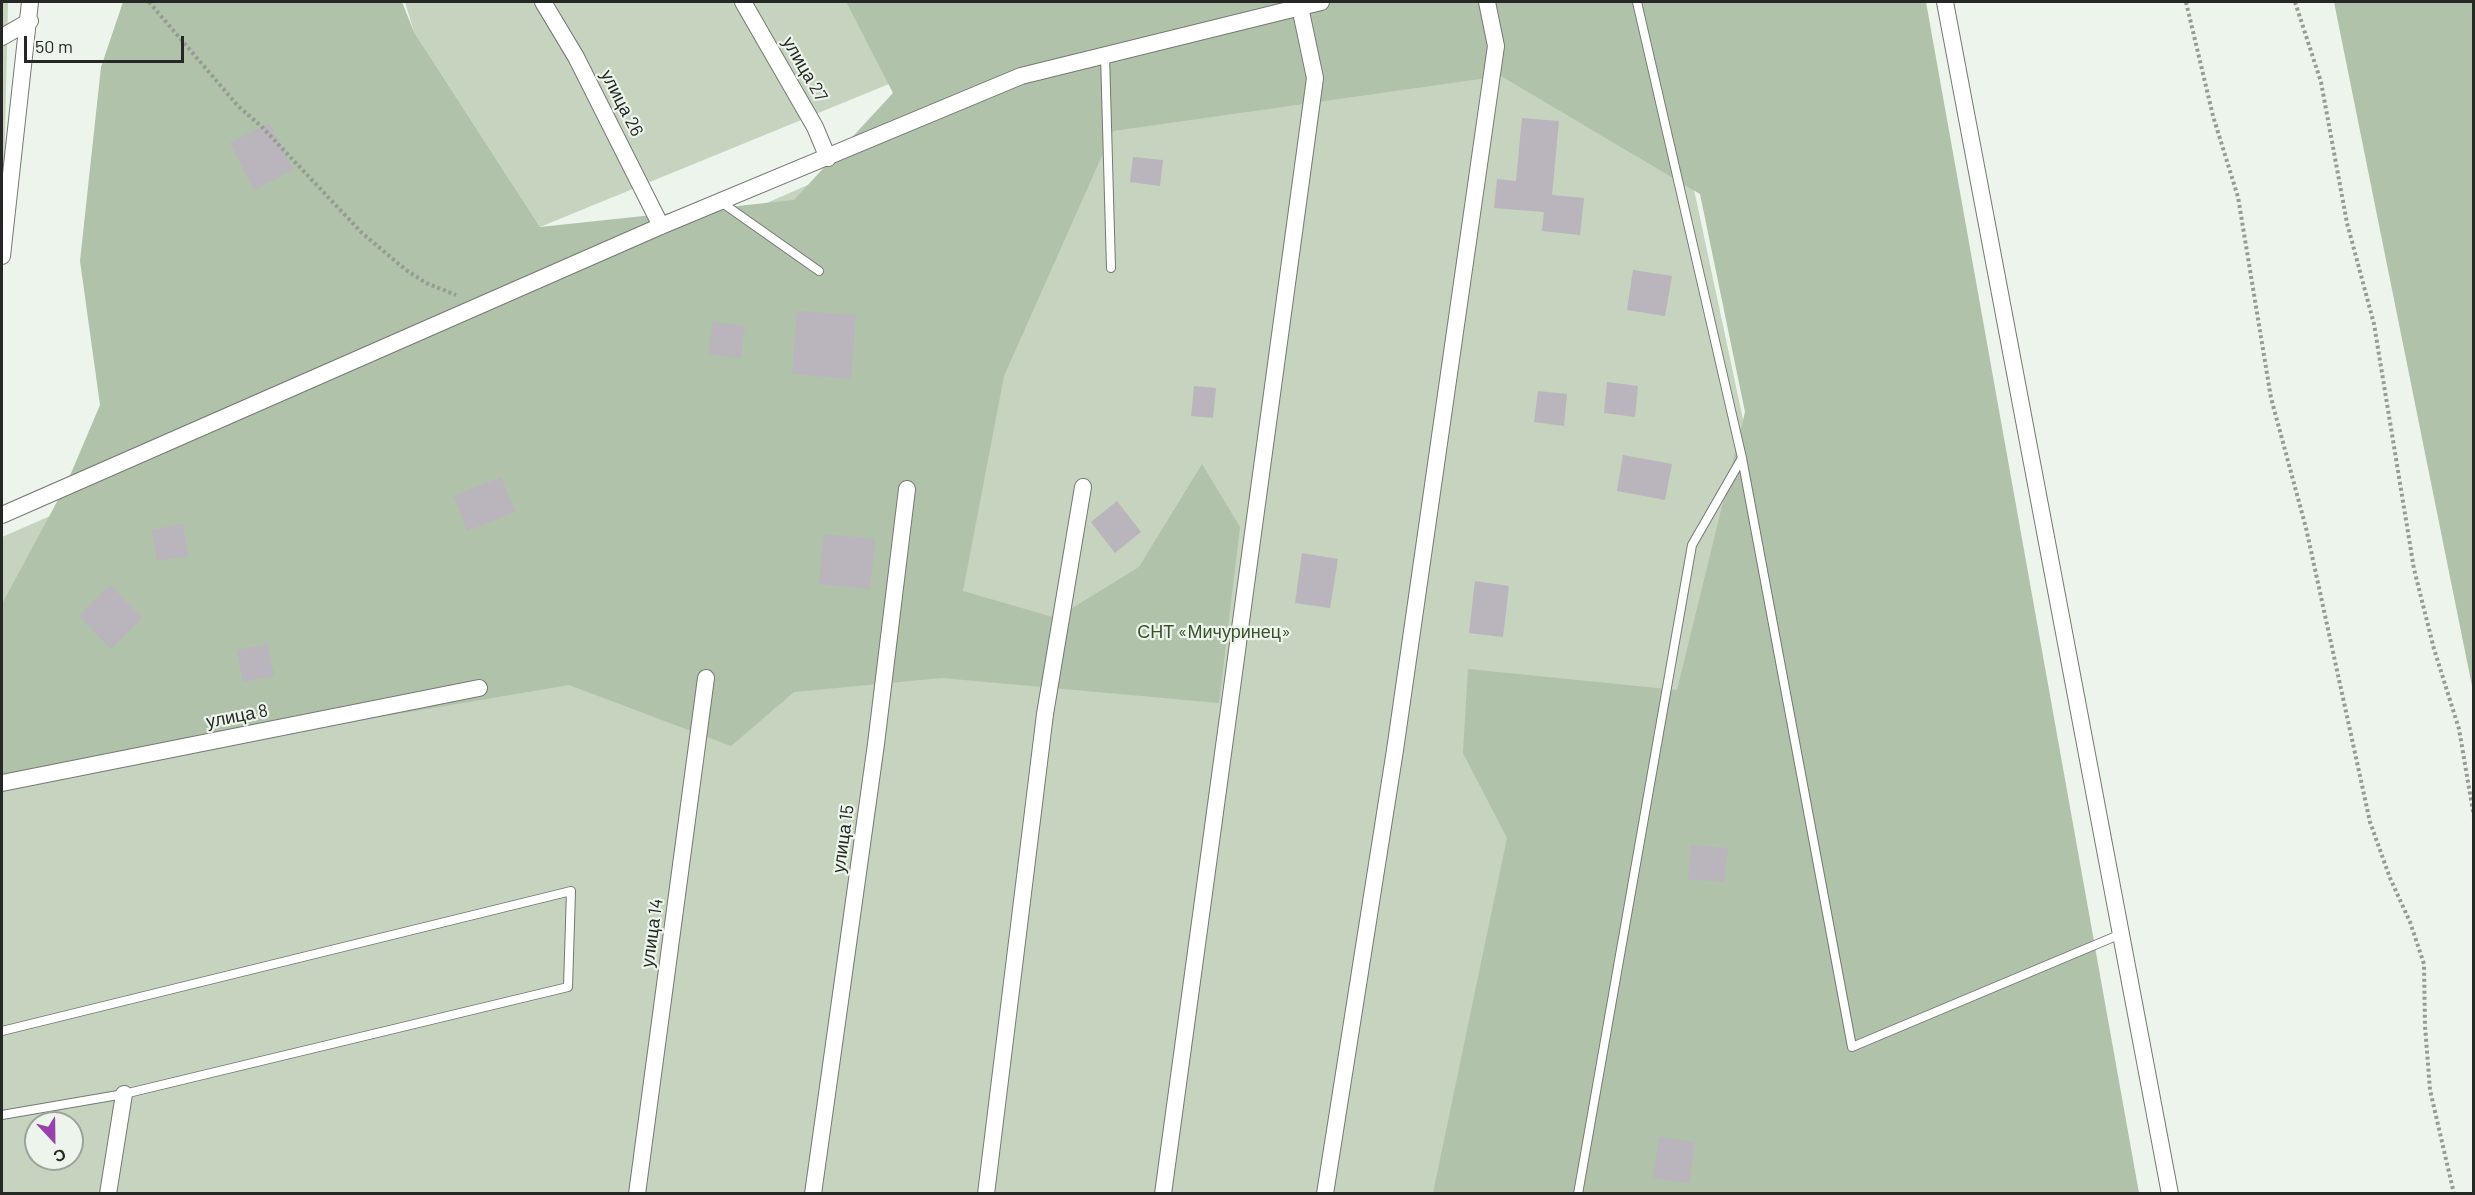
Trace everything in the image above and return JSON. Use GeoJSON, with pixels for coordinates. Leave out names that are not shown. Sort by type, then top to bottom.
{"type":"FeatureCollection","features":[{"type":"Feature","properties":{"kind":"street"},"geometry":{"type":"LineString","coordinates":[[2,246],[30,21],[30,2]]}},
{"type":"Feature","properties":{"kind":"street","name":"улица 26"},"geometry":{"type":"LineString","coordinates":[[543,2],[576,57],[661,226]]}},
{"type":"Feature","properties":{"kind":"street","name":"улица 27"},"geometry":{"type":"LineString","coordinates":[[743,2],[815,127],[828,158]]}},
{"type":"Feature","properties":{"kind":"street"},"geometry":{"type":"LineString","coordinates":[[2,515],[661,226],[1021,76],[1321,2]]}},
{"type":"Feature","properties":{"kind":"street"},"geometry":{"type":"LineString","coordinates":[[1325,1194],[1395,750],[1496,46],[1487,2]]}},
{"type":"Feature","properties":{"kind":"street"},"geometry":{"type":"LineString","coordinates":[[1945,2],[2170,1194]]}},
{"type":"Feature","properties":{"kind":"street"},"geometry":{"type":"LineString","coordinates":[[1164,1194],[1315,78],[1300,7]]}},
{"type":"Feature","properties":{"kind":"street"},"geometry":{"type":"LineString","coordinates":[[2,37],[30,21]]}},
{"type":"Feature","properties":{"kind":"street"},"geometry":{"type":"LineString","coordinates":[[986,1194],[1045,714],[1083,487]]}},
{"type":"Feature","properties":{"kind":"street","name":"улица 15"},"geometry":{"type":"LineString","coordinates":[[813,1194],[876,744],[907,489]]}},
{"type":"Feature","properties":{"kind":"street","name":"улица 14"},"geometry":{"type":"LineString","coordinates":[[637,1194],[706,678]]}},
{"type":"Feature","properties":{"kind":"street","name":"улица 8"},"geometry":{"type":"LineString","coordinates":[[2,783],[479,688]]}},
{"type":"Feature","properties":{"kind":"street"},"geometry":{"type":"LineString","coordinates":[[108,1194],[124,1094]]}},
{"type":"Feature","properties":{"kind":"lane"},"geometry":{"type":"LineString","coordinates":[[1637,2],[1742,458],[1852,1047],[2121,934]]}},
{"type":"Feature","properties":{"kind":"lane"},"geometry":{"type":"LineString","coordinates":[[1105,55],[1111,268]]}},
{"type":"Feature","properties":{"kind":"lane"},"geometry":{"type":"LineString","coordinates":[[720,202],[819,271]]}},
{"type":"Feature","properties":{"kind":"lane"},"geometry":{"type":"LineString","coordinates":[[1578,1194],[1692,546],[1742,458]]}},
{"type":"Feature","properties":{"kind":"lane"},"geometry":{"type":"LineString","coordinates":[[2,1031],[571,891],[568,987],[124,1094],[2,1115]]}},
{"type":"Feature","properties":{"kind":"path"},"geometry":{"type":"LineString","coordinates":[[149,2],[238,106],[261,126],[362,232],[406,270],[426,283],[481,305]]}},
{"type":"Feature","properties":{"kind":"path"},"geometry":{"type":"LineString","coordinates":[[2186,2],[2213,116],[2238,197],[2271,398],[2306,528],[2370,822],[2390,878],[2410,922],[2424,964],[2424,1026],[2430,1090],[2454,1194]]}},
{"type":"Feature","properties":{"kind":"path"},"geometry":{"type":"LineString","coordinates":[[2295,2],[2321,82],[2347,224],[2374,324],[2414,569],[2434,649],[2459,729],[2474,817]]}},
{"type":"Feature","properties":{"kind":"green space"},"geometry":{"type":"Polygon","coordinates":[[[2,2],[8,2],[2,267],[2,2]]]}},
{"type":"Feature","properties":{"kind":"green space"},"geometry":{"type":"Polygon","coordinates":[[[123,2],[402,2],[414,32],[540,227],[794,200],[893,93],[846,2],[1926,2],[2139,1193],[1433,1193],[1507,838],[1463,753],[1468,669],[1677,690],[1745,412],[1700,194],[1501,76],[1113,131],[1004,376],[963,591],[1056,618],[1139,567],[1202,464],[1240,527],[1219,703],[942,678],[794,692],[731,746],[569,685],[2,781],[2,604],[66,485],[100,405],[80,261],[101,67],[123,2]]]}},
{"type":"Feature","properties":{"kind":"green space"},"geometry":{"type":"Polygon","coordinates":[[[405,2],[846,2],[889,84],[540,227],[414,32],[405,2]]]}},
{"type":"Feature","properties":{"kind":"green space","name":"СНТ «Мичуринец»"},"geometry":{"type":"Polygon","coordinates":[[[1654,2],[1908,1193],[2,1193],[2,537],[968,115],[1654,2]]]}},
{"type":"Feature","properties":{"kind":"green space"},"geometry":{"type":"Polygon","coordinates":[[[2334,2],[2473,2],[2473,691],[2334,2]]]}},
{"type":"Feature","properties":{"kind":"building"},"geometry":{"type":"Polygon","coordinates":[[[1522,118],[1559,121],[1552,195],[1584,198],[1580,235],[1542,231],[1544,212],[1494,208],[1497,179],[1516,181],[1522,118]]]}},
{"type":"Feature","properties":{"kind":"building"},"geometry":{"type":"Polygon","coordinates":[[[269,123],[293,170],[254,190],[230,143],[269,123]]]}},
{"type":"Feature","properties":{"kind":"building"},"geometry":{"type":"Polygon","coordinates":[[[1133,157],[1163,160],[1160,186],[1130,182],[1133,157]]]}},
{"type":"Feature","properties":{"kind":"building"},"geometry":{"type":"Polygon","coordinates":[[[1633,270],[1672,276],[1665,316],[1627,310],[1633,270]]]}},
{"type":"Feature","properties":{"kind":"building"},"geometry":{"type":"Polygon","coordinates":[[[797,311],[856,315],[851,379],[792,374],[797,311]]]}},
{"type":"Feature","properties":{"kind":"building"},"geometry":{"type":"Polygon","coordinates":[[[713,322],[745,326],[741,358],[708,354],[713,322]]]}},
{"type":"Feature","properties":{"kind":"building"},"geometry":{"type":"Polygon","coordinates":[[[1607,382],[1638,386],[1635,417],[1604,413],[1607,382]]]}},
{"type":"Feature","properties":{"kind":"building"},"geometry":{"type":"Polygon","coordinates":[[[1194,386],[1216,388],[1213,418],[1191,416],[1194,386]]]}},
{"type":"Feature","properties":{"kind":"building"},"geometry":{"type":"Polygon","coordinates":[[[1538,391],[1567,394],[1564,426],[1534,422],[1538,391]]]}},
{"type":"Feature","properties":{"kind":"building"},"geometry":{"type":"Polygon","coordinates":[[[1623,455],[1672,464],[1665,500],[1617,491],[1623,455]]]}},
{"type":"Feature","properties":{"kind":"building"},"geometry":{"type":"Polygon","coordinates":[[[501,477],[515,512],[467,531],[454,496],[501,477]]]}},
{"type":"Feature","properties":{"kind":"building"},"geometry":{"type":"Polygon","coordinates":[[[1117,501],[1141,532],[1115,553],[1091,522],[1117,501]]]}},
{"type":"Feature","properties":{"kind":"building"},"geometry":{"type":"Polygon","coordinates":[[[183,524],[188,556],[157,561],[152,530],[183,524]]]}},
{"type":"Feature","properties":{"kind":"building"},"geometry":{"type":"Polygon","coordinates":[[[824,534],[875,539],[870,589],[819,584],[824,534]]]}},
{"type":"Feature","properties":{"kind":"building"},"geometry":{"type":"Polygon","coordinates":[[[1302,553],[1338,559],[1330,608],[1295,603],[1302,553]]]}},
{"type":"Feature","properties":{"kind":"building"},"geometry":{"type":"Polygon","coordinates":[[[1475,581],[1509,586],[1503,637],[1469,633],[1475,581]]]}},
{"type":"Feature","properties":{"kind":"building"},"geometry":{"type":"Polygon","coordinates":[[[110,585],[142,618],[111,649],[79,616],[110,585]]]}},
{"type":"Feature","properties":{"kind":"building"},"geometry":{"type":"Polygon","coordinates":[[[268,644],[274,676],[243,682],[237,650],[268,644]]]}},
{"type":"Feature","properties":{"kind":"building"},"geometry":{"type":"Polygon","coordinates":[[[1691,845],[1728,848],[1724,882],[1688,879],[1691,845]]]}},
{"type":"Feature","properties":{"kind":"building"},"geometry":{"type":"Polygon","coordinates":[[[1659,1137],[1695,1142],[1689,1183],[1653,1178],[1659,1137]]]}}]}
